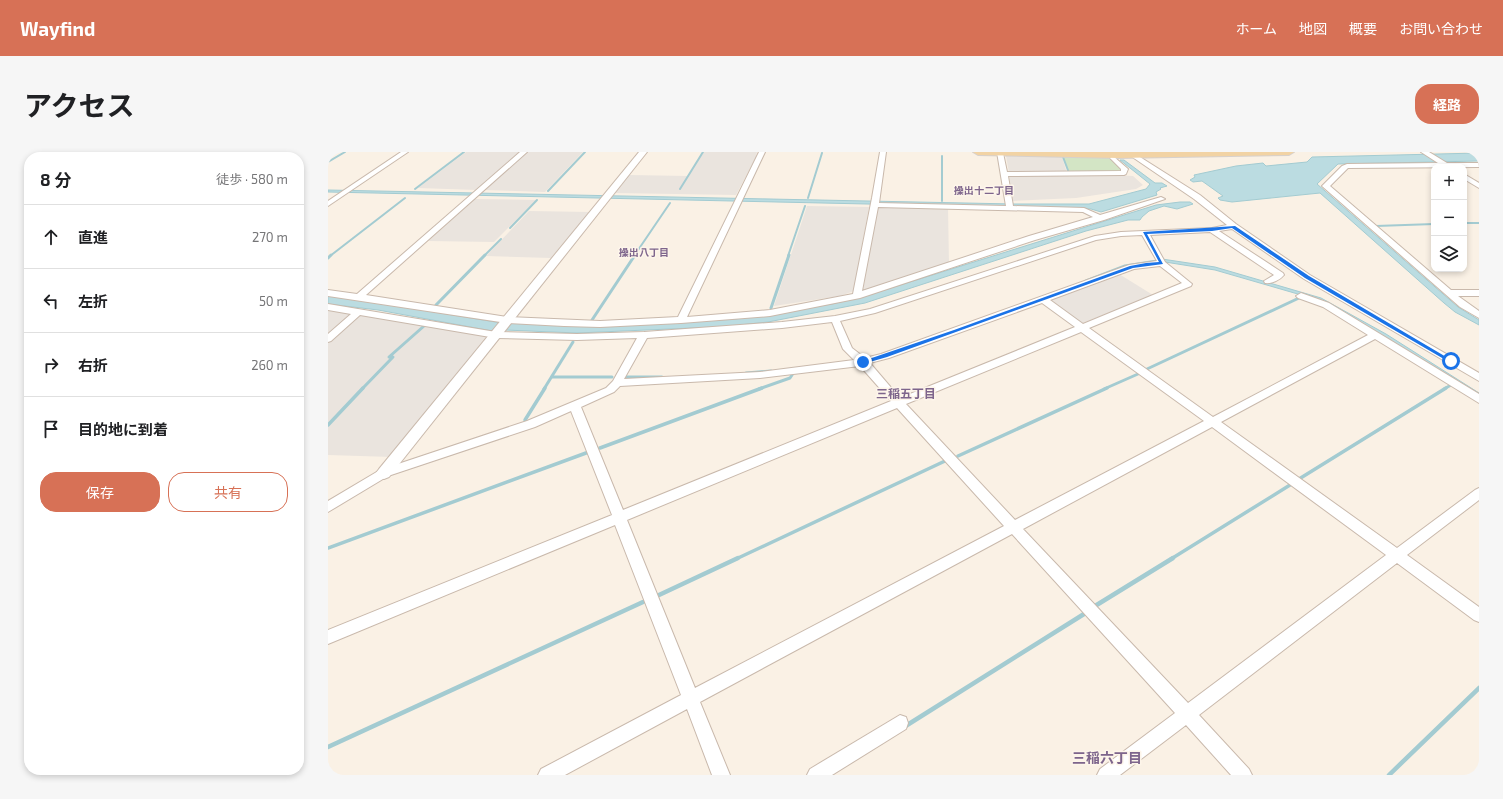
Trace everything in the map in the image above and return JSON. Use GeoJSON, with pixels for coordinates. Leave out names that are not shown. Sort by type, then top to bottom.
{"type":"FeatureCollection","features":[{"type":"Feature","properties":{"kind":"main road"},"geometry":{"type":"LineString","coordinates":[[978,152],[1289,152]]}},
{"type":"Feature","properties":{"kind":"street"},"geometry":{"type":"LineString","coordinates":[[328,204],[405,152]]}},
{"type":"Feature","properties":{"kind":"street"},"geometry":{"type":"LineString","coordinates":[[359,296],[524,152]]}},
{"type":"Feature","properties":{"kind":"street"},"geometry":{"type":"LineString","coordinates":[[384,473],[643,152]]}},
{"type":"Feature","properties":{"kind":"street"},"geometry":{"type":"LineString","coordinates":[[680,320],[762,152]]}},
{"type":"Feature","properties":{"kind":"street"},"geometry":{"type":"LineString","coordinates":[[857,296],[875,201],[882,152]]}},
{"type":"Feature","properties":{"kind":"street"},"geometry":{"type":"LineString","coordinates":[[1000,152],[1010,206]]}},
{"type":"Feature","properties":{"kind":"street"},"geometry":{"type":"LineString","coordinates":[[1424,152],[1444,164]]}},
{"type":"Feature","properties":{"kind":"street"},"geometry":{"type":"LineString","coordinates":[[1130,153],[1197,197],[1233,226],[1307,277],[1479,378]]}},
{"type":"Feature","properties":{"kind":"street"},"geometry":{"type":"LineString","coordinates":[[1005,174],[1124,173],[1125,170],[1113,158]]}},
{"type":"Feature","properties":{"kind":"street"},"geometry":{"type":"LineString","coordinates":[[1431,164],[1347,166],[1344,167],[1326,186],[1450,294],[1467,308],[1479,315]]}},
{"type":"Feature","properties":{"kind":"street"},"geometry":{"type":"LineString","coordinates":[[1467,165],[1479,165]]}},
{"type":"Feature","properties":{"kind":"street"},"geometry":{"type":"LineString","coordinates":[[1467,178],[1479,186]]}},
{"type":"Feature","properties":{"kind":"street"},"geometry":{"type":"LineString","coordinates":[[328,293],[359,296],[507,321],[600,324],[680,320],[770,312],[857,296],[1032,238],[1161,199]]}},
{"type":"Feature","properties":{"kind":"street"},"geometry":{"type":"LineString","coordinates":[[875,201],[1084,210],[1101,218]]}},
{"type":"Feature","properties":{"kind":"street"},"geometry":{"type":"LineString","coordinates":[[328,307],[497,333],[577,337],[644,335],[782,326],[836,319],[872,311],[1106,235],[1212,230],[1233,226]]}},
{"type":"Feature","properties":{"kind":"street"},"geometry":{"type":"LineString","coordinates":[[1212,230],[1280,275],[1268,281]]}},
{"type":"Feature","properties":{"kind":"street"},"geometry":{"type":"LineString","coordinates":[[328,637],[1188,284],[1162,263],[1145,233]]}},
{"type":"Feature","properties":{"kind":"street"},"geometry":{"type":"LineString","coordinates":[[617,384],[760,375],[863,362],[885,356],[1044,300],[1132,267],[1162,263]]}},
{"type":"Feature","properties":{"kind":"street"},"geometry":{"type":"LineString","coordinates":[[1450,294],[1479,293]]}},
{"type":"Feature","properties":{"kind":"street"},"geometry":{"type":"LineString","coordinates":[[1301,296],[1326,305],[1479,399]]}},
{"type":"Feature","properties":{"kind":"street"},"geometry":{"type":"LineString","coordinates":[[1044,300],[1479,615]]}},
{"type":"Feature","properties":{"kind":"street"},"geometry":{"type":"LineString","coordinates":[[328,339],[358,312]]}},
{"type":"Feature","properties":{"kind":"street"},"geometry":{"type":"LineString","coordinates":[[836,319],[848,349],[863,362],[898,402],[1242,775]]}},
{"type":"Feature","properties":{"kind":"street"},"geometry":{"type":"LineString","coordinates":[[328,507],[384,473],[486,440],[575,406],[610,390],[617,384],[644,335]]}},
{"type":"Feature","properties":{"kind":"street"},"geometry":{"type":"LineString","coordinates":[[547,775],[1376,335]]}},
{"type":"Feature","properties":{"kind":"street"},"geometry":{"type":"LineString","coordinates":[[575,406],[721,775]]}},
{"type":"Feature","properties":{"kind":"street"},"geometry":{"type":"LineString","coordinates":[[1106,775],[1479,493]]}},
{"type":"Feature","properties":{"kind":"street"},"geometry":{"type":"LineString","coordinates":[[816,775],[900,723]]}},
{"type":"Feature","properties":{"kind":"shaded area"},"geometry":{"type":"Polygon","coordinates":[[[466,152],[520,152],[477,190],[418,188],[466,152]]]}},
{"type":"Feature","properties":{"kind":"shaded area"},"geometry":{"type":"Polygon","coordinates":[[[527,152],[583,152],[545,192],[484,190],[527,152]]]}},
{"type":"Feature","properties":{"kind":"shaded area"},"geometry":{"type":"Polygon","coordinates":[[[704,152],[757,152],[756,157],[736,195],[615,193],[629,175],[688,176],[704,152]]]}},
{"type":"Feature","properties":{"kind":"shaded area"},"geometry":{"type":"Polygon","coordinates":[[[1006,156],[1062,157],[1067,173],[1009,173],[1006,156]]]}},
{"type":"Feature","properties":{"kind":"shaded area"},"geometry":{"type":"Polygon","coordinates":[[[1091,174],[1133,176],[1143,185],[1136,189],[1076,198],[1013,201],[1009,175],[1068,176],[1091,174]]]}},
{"type":"Feature","properties":{"kind":"shaded area"},"geometry":{"type":"Polygon","coordinates":[[[475,199],[536,200],[494,242],[428,241],[475,199]]]}},
{"type":"Feature","properties":{"kind":"shaded area"},"geometry":{"type":"Polygon","coordinates":[[[807,206],[869,207],[854,291],[840,296],[774,306],[807,206]]]}},
{"type":"Feature","properties":{"kind":"shaded area"},"geometry":{"type":"Polygon","coordinates":[[[877,207],[948,208],[949,263],[863,291],[877,207]]]}},
{"type":"Feature","properties":{"kind":"shaded area"},"geometry":{"type":"Polygon","coordinates":[[[529,211],[590,212],[551,258],[486,256],[529,211]]]}},
{"type":"Feature","properties":{"kind":"shaded area"},"geometry":{"type":"Polygon","coordinates":[[[1119,274],[1153,295],[1083,323],[1078,322],[1049,301],[1119,274]]]}},
{"type":"Feature","properties":{"kind":"shaded area"},"geometry":{"type":"Polygon","coordinates":[[[328,310],[352,313],[328,334],[328,310]]]}},
{"type":"Feature","properties":{"kind":"shaded area"},"geometry":{"type":"Polygon","coordinates":[[[362,314],[487,337],[487,340],[392,457],[328,455],[328,343],[362,314]]]}},
{"type":"Feature","properties":{"kind":"green space"},"geometry":{"type":"Polygon","coordinates":[[[1063,157],[1109,158],[1122,169],[1121,171],[1069,173],[1063,157]]]}},
{"type":"Feature","properties":{"kind":"water"},"geometry":{"type":"Polygon","coordinates":[[[1479,153],[1479,161],[1338,164],[1317,184],[1458,307],[1479,320],[1479,325],[1455,312],[1444,303],[1320,193],[1232,202],[1220,200],[1218,198],[1223,196],[1202,181],[1193,182],[1190,180],[1195,177],[1194,175],[1236,166],[1263,163],[1266,166],[1307,162],[1312,157],[1479,153]]]}},
{"type":"Feature","properties":{"kind":"water"},"geometry":{"type":"Polygon","coordinates":[[[1120,160],[1124,160],[1155,183],[1162,183],[1167,186],[1160,188],[1161,189],[1156,192],[1157,195],[1101,212],[1091,209],[328,192],[328,190],[1014,204],[1089,204],[1146,189],[1150,184],[1120,160]]]}},
{"type":"Feature","properties":{"kind":"water"},"geometry":{"type":"Polygon","coordinates":[[[1190,202],[1193,204],[1177,209],[1164,206],[1149,211],[1140,220],[1128,220],[1086,231],[865,303],[768,322],[739,326],[577,333],[505,330],[492,331],[378,310],[328,304],[328,296],[348,298],[508,324],[602,326],[735,319],[832,304],[862,297],[1156,205],[1190,202]]]}},
{"type":"Feature","properties":{"kind":"water"},"geometry":{"type":"Polygon","coordinates":[[[1162,259],[1215,267],[1321,298],[1386,334],[1479,393],[1479,397],[1315,299],[1215,270],[1165,262],[1162,259]]]}},
{"type":"Feature","properties":{"kind":"waterway"},"geometry":{"type":"LineString","coordinates":[[328,162],[345,152]]}},
{"type":"Feature","properties":{"kind":"waterway"},"geometry":{"type":"LineString","coordinates":[[415,189],[464,152]]}},
{"type":"Feature","properties":{"kind":"waterway"},"geometry":{"type":"LineString","coordinates":[[548,191],[585,152]]}},
{"type":"Feature","properties":{"kind":"waterway"},"geometry":{"type":"LineString","coordinates":[[680,189],[703,152]]}},
{"type":"Feature","properties":{"kind":"waterway"},"geometry":{"type":"LineString","coordinates":[[808,198],[822,153]]}},
{"type":"Feature","properties":{"kind":"waterway"},"geometry":{"type":"LineString","coordinates":[[942,156],[942,201]]}},
{"type":"Feature","properties":{"kind":"waterway"},"geometry":{"type":"LineString","coordinates":[[1063,157],[1069,173]]}},
{"type":"Feature","properties":{"kind":"waterway"},"geometry":{"type":"LineString","coordinates":[[330,256],[405,198]]}},
{"type":"Feature","properties":{"kind":"waterway"},"geometry":{"type":"LineString","coordinates":[[510,228],[537,200]]}},
{"type":"Feature","properties":{"kind":"waterway"},"geometry":{"type":"LineString","coordinates":[[634,256],[670,203]]}},
{"type":"Feature","properties":{"kind":"waterway"},"geometry":{"type":"LineString","coordinates":[[788,256],[805,206]]}},
{"type":"Feature","properties":{"kind":"waterway"},"geometry":{"type":"LineString","coordinates":[[1467,223],[1479,223]]}},
{"type":"Feature","properties":{"kind":"waterway"},"geometry":{"type":"LineString","coordinates":[[1376,226],[1431,224]]}},
{"type":"Feature","properties":{"kind":"waterway"},"geometry":{"type":"LineString","coordinates":[[485,255],[501,239]]}},
{"type":"Feature","properties":{"kind":"waterway"},"geometry":{"type":"LineString","coordinates":[[436,305],[485,255]]}},
{"type":"Feature","properties":{"kind":"waterway"},"geometry":{"type":"LineString","coordinates":[[592,320],[635,255]]}},
{"type":"Feature","properties":{"kind":"waterway"},"geometry":{"type":"LineString","coordinates":[[771,308],[789,255]]}},
{"type":"Feature","properties":{"kind":"waterway"},"geometry":{"type":"LineString","coordinates":[[1086,281],[1125,266],[1157,261]]}},
{"type":"Feature","properties":{"kind":"waterway"},"geometry":{"type":"LineString","coordinates":[[1147,369],[1299,298]]}},
{"type":"Feature","properties":{"kind":"waterway"},"geometry":{"type":"LineString","coordinates":[[362,389],[393,357],[389,357],[424,326]]}},
{"type":"Feature","properties":{"kind":"waterway"},"geometry":{"type":"LineString","coordinates":[[544,389],[573,342]]}},
{"type":"Feature","properties":{"kind":"waterway"},"geometry":{"type":"LineString","coordinates":[[746,373],[771,371]]}},
{"type":"Feature","properties":{"kind":"waterway"},"geometry":{"type":"LineString","coordinates":[[1104,389],[1138,374]]}},
{"type":"Feature","properties":{"kind":"waterway"},"geometry":{"type":"LineString","coordinates":[[759,389],[790,378],[792,375]]}},
{"type":"Feature","properties":{"kind":"waterway"},"geometry":{"type":"LineString","coordinates":[[552,377],[612,377]]}},
{"type":"Feature","properties":{"kind":"waterway"},"geometry":{"type":"LineString","coordinates":[[625,377],[662,377]]}},
{"type":"Feature","properties":{"kind":"waterway"},"geometry":{"type":"LineString","coordinates":[[1444,389],[1451,385]]}},
{"type":"Feature","properties":{"kind":"waterway"},"geometry":{"type":"LineString","coordinates":[[328,425],[363,388]]}},
{"type":"Feature","properties":{"kind":"waterway"},"geometry":{"type":"LineString","coordinates":[[525,420],[545,388]]}},
{"type":"Feature","properties":{"kind":"waterway"},"geometry":{"type":"LineString","coordinates":[[600,448],[762,388]]}},
{"type":"Feature","properties":{"kind":"waterway"},"geometry":{"type":"LineString","coordinates":[[958,456],[1107,388]]}},
{"type":"Feature","properties":{"kind":"waterway"},"geometry":{"type":"LineString","coordinates":[[1299,479],[1446,388]]}},
{"type":"Feature","properties":{"kind":"waterway"},"geometry":{"type":"LineString","coordinates":[[328,548],[586,453]]}},
{"type":"Feature","properties":{"kind":"waterway"},"geometry":{"type":"LineString","coordinates":[[736,559],[945,461]]}},
{"type":"Feature","properties":{"kind":"waterway"},"geometry":{"type":"LineString","coordinates":[[1171,559],[1290,485]]}},
{"type":"Feature","properties":{"kind":"waterway"},"geometry":{"type":"LineString","coordinates":[[659,595],[738,558]]}},
{"type":"Feature","properties":{"kind":"waterway"},"geometry":{"type":"LineString","coordinates":[[1095,606],[1173,558]]}},
{"type":"Feature","properties":{"kind":"waterway"},"geometry":{"type":"LineString","coordinates":[[328,747],[643,602]]}},
{"type":"Feature","properties":{"kind":"waterway"},"geometry":{"type":"LineString","coordinates":[[904,727],[1084,614]]}},
{"type":"Feature","properties":{"kind":"waterway"},"geometry":{"type":"LineString","coordinates":[[1389,775],[1479,688]]}},
{"type":"Feature","properties":{"kind":"district","name":"操出十二丁目"},"geometry":{"type":"Point","coordinates":[984,190]}},
{"type":"Feature","properties":{"kind":"district","name":"操出八丁目"},"geometry":{"type":"Point","coordinates":[644,252]}},
{"type":"Feature","properties":{"kind":"district","name":"三稲五丁目"},"geometry":{"type":"Point","coordinates":[906,394]}},
{"type":"Feature","properties":{"kind":"district","name":"三稲六丁目"},"geometry":{"type":"Point","coordinates":[1107,758]}},
{"type":"Feature","properties":{"kind":"route"},"geometry":{"type":"LineString","coordinates":[[863,362],[956,332],[1132,267],[1162,263],[1145,233],[1212,230],[1233,226],[1307,277],[1451,361]]}}]}
